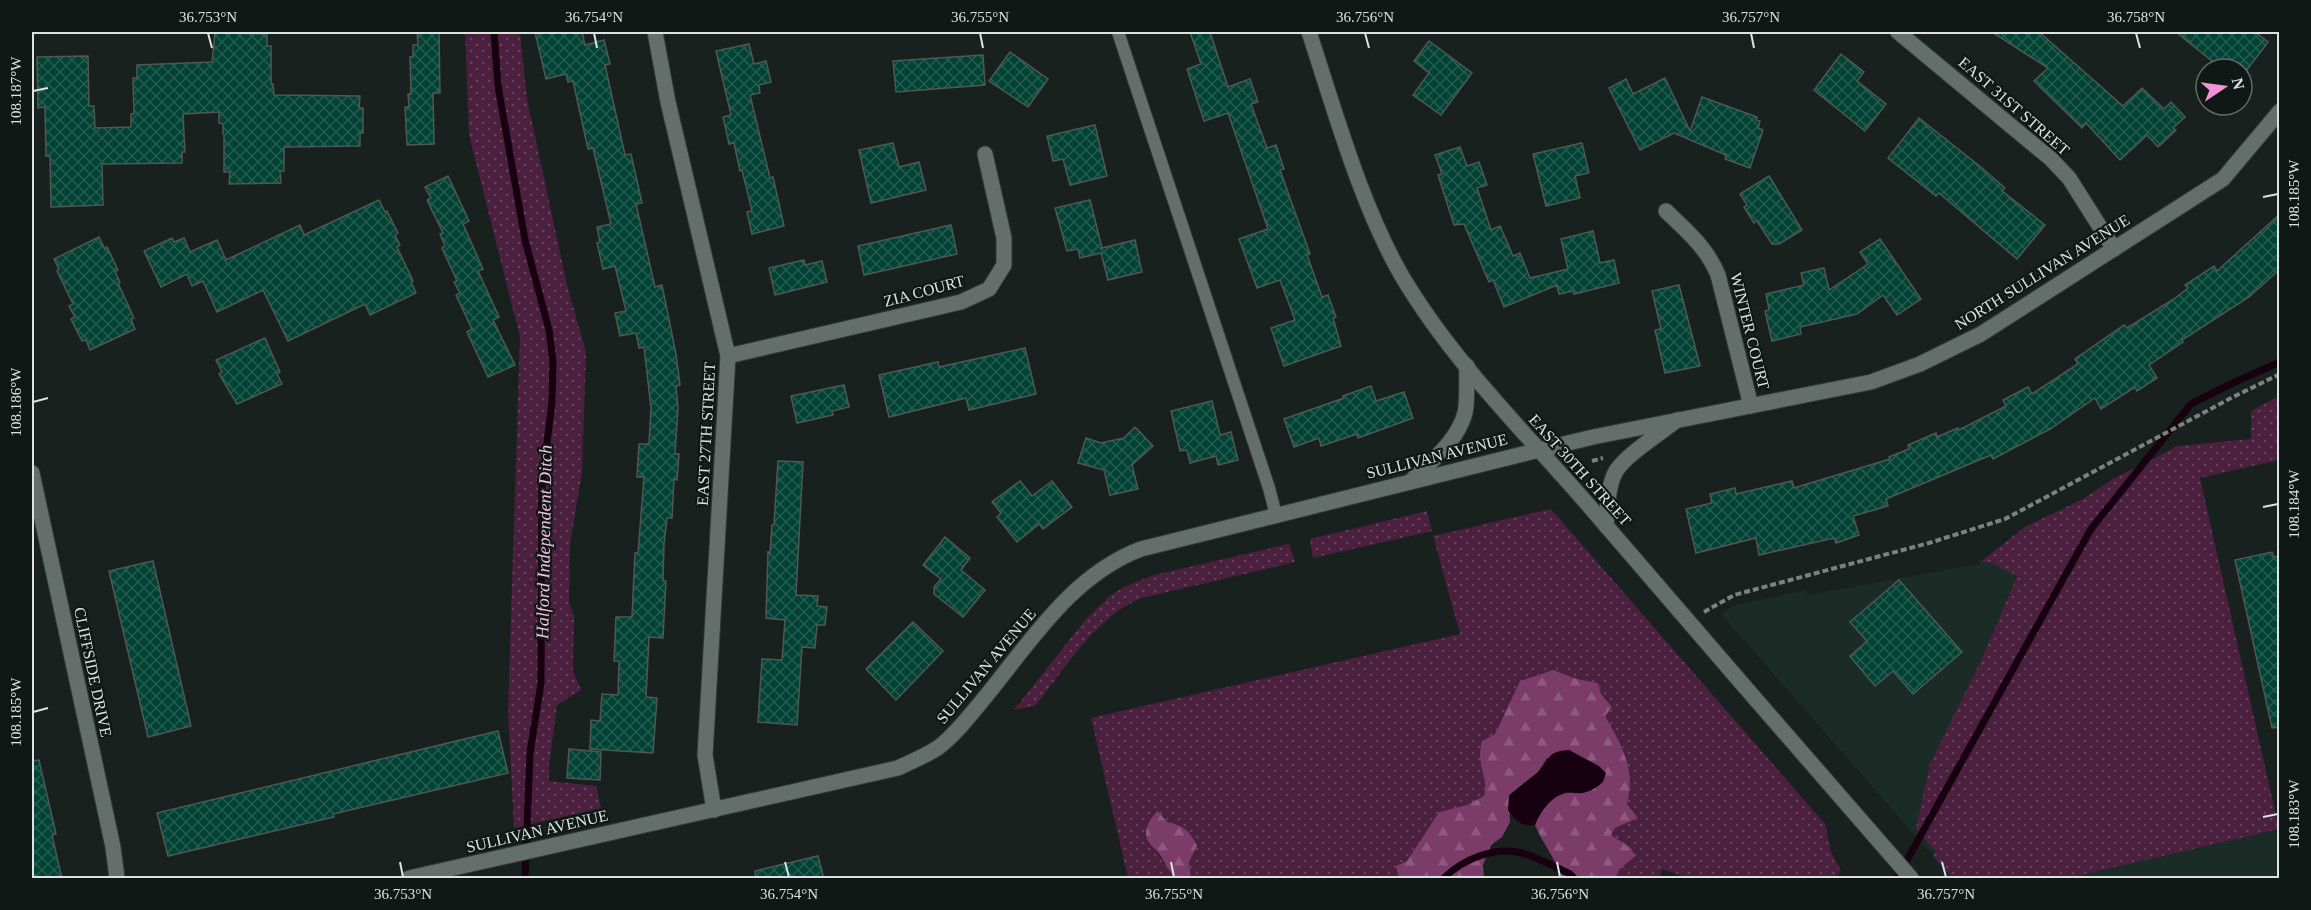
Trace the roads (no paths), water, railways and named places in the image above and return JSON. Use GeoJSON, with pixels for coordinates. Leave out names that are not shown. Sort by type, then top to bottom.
{"type":"FeatureCollection","features":[{"type":"Feature","properties":{"kind":"street","name":"EAST 27TH STREET"},"geometry":{"type":"LineString","coordinates":[[655,32],[668,102],[728,356],[705,755],[714,810]]}},
{"type":"Feature","properties":{"kind":"street","name":"EAST 30TH STREET"},"geometry":{"type":"LineString","coordinates":[[1309,32],[1361,185],[1385,244],[1422,308],[1467,366],[1911,879]]}},
{"type":"Feature","properties":{"kind":"street","name":"EAST 31ST STREET"},"geometry":{"type":"LineString","coordinates":[[1898,32],[2051,159],[2069,178],[2114,249]]}},
{"type":"Feature","properties":{"kind":"street","name":"NORTH SULLIVAN AVENUE"},"geometry":{"type":"LineString","coordinates":[[1539,450],[1871,382],[1920,363],[1981,334],[2223,179],[2280,111]]}},
{"type":"Feature","properties":{"kind":"street","name":"ZIA COURT"},"geometry":{"type":"LineString","coordinates":[[728,356],[961,302],[989,289],[1004,265],[1004,238],[985,154]]}},
{"type":"Feature","properties":{"kind":"street","name":"WINTER COURT"},"geometry":{"type":"LineString","coordinates":[[1666,211],[1695,238],[1713,263],[1718,275],[1750,406]]}},
{"type":"Feature","properties":{"kind":"street"},"geometry":{"type":"LineString","coordinates":[[1409,482],[1450,442],[1460,427],[1465,410],[1467,366]]}},
{"type":"Feature","properties":{"kind":"street"},"geometry":{"type":"LineString","coordinates":[[1606,526],[1612,482],[1617,471],[1628,459],[1677,420]]}},
{"type":"Feature","properties":{"kind":"street","name":"SULLIVAN AVENUE"},"geometry":{"type":"LineString","coordinates":[[409,879],[898,768],[941,745],[973,711],[1067,597],[1107,564],[1141,549],[1539,450]]}},
{"type":"Feature","properties":{"kind":"street","name":"CLIFFSIDE DRIVE"},"geometry":{"type":"LineString","coordinates":[[32,473],[113,847],[117,879]]}},
{"type":"Feature","properties":{"kind":"lane"},"geometry":{"type":"LineString","coordinates":[[1118,32],[1276,515]]}},
{"type":"Feature","properties":{"kind":"waterway","name":"Halford Independent Ditch"},"geometry":{"type":"LineString","coordinates":[[494,32],[498,86],[525,240],[549,330],[553,362],[552,402],[542,484],[541,683],[530,753],[525,878]]}},
{"type":"Feature","properties":{"kind":"waterway"},"geometry":{"type":"LineString","coordinates":[[1897,878],[2091,529],[2191,404],[2280,362]]}},
{"type":"Feature","properties":{"kind":"waterway","name":"Halford Independent Ditch"},"geometry":{"type":"LineString","coordinates":[[1444,878],[1470,860],[1501,851],[1512,851],[1534,857],[1574,878]]}}]}
